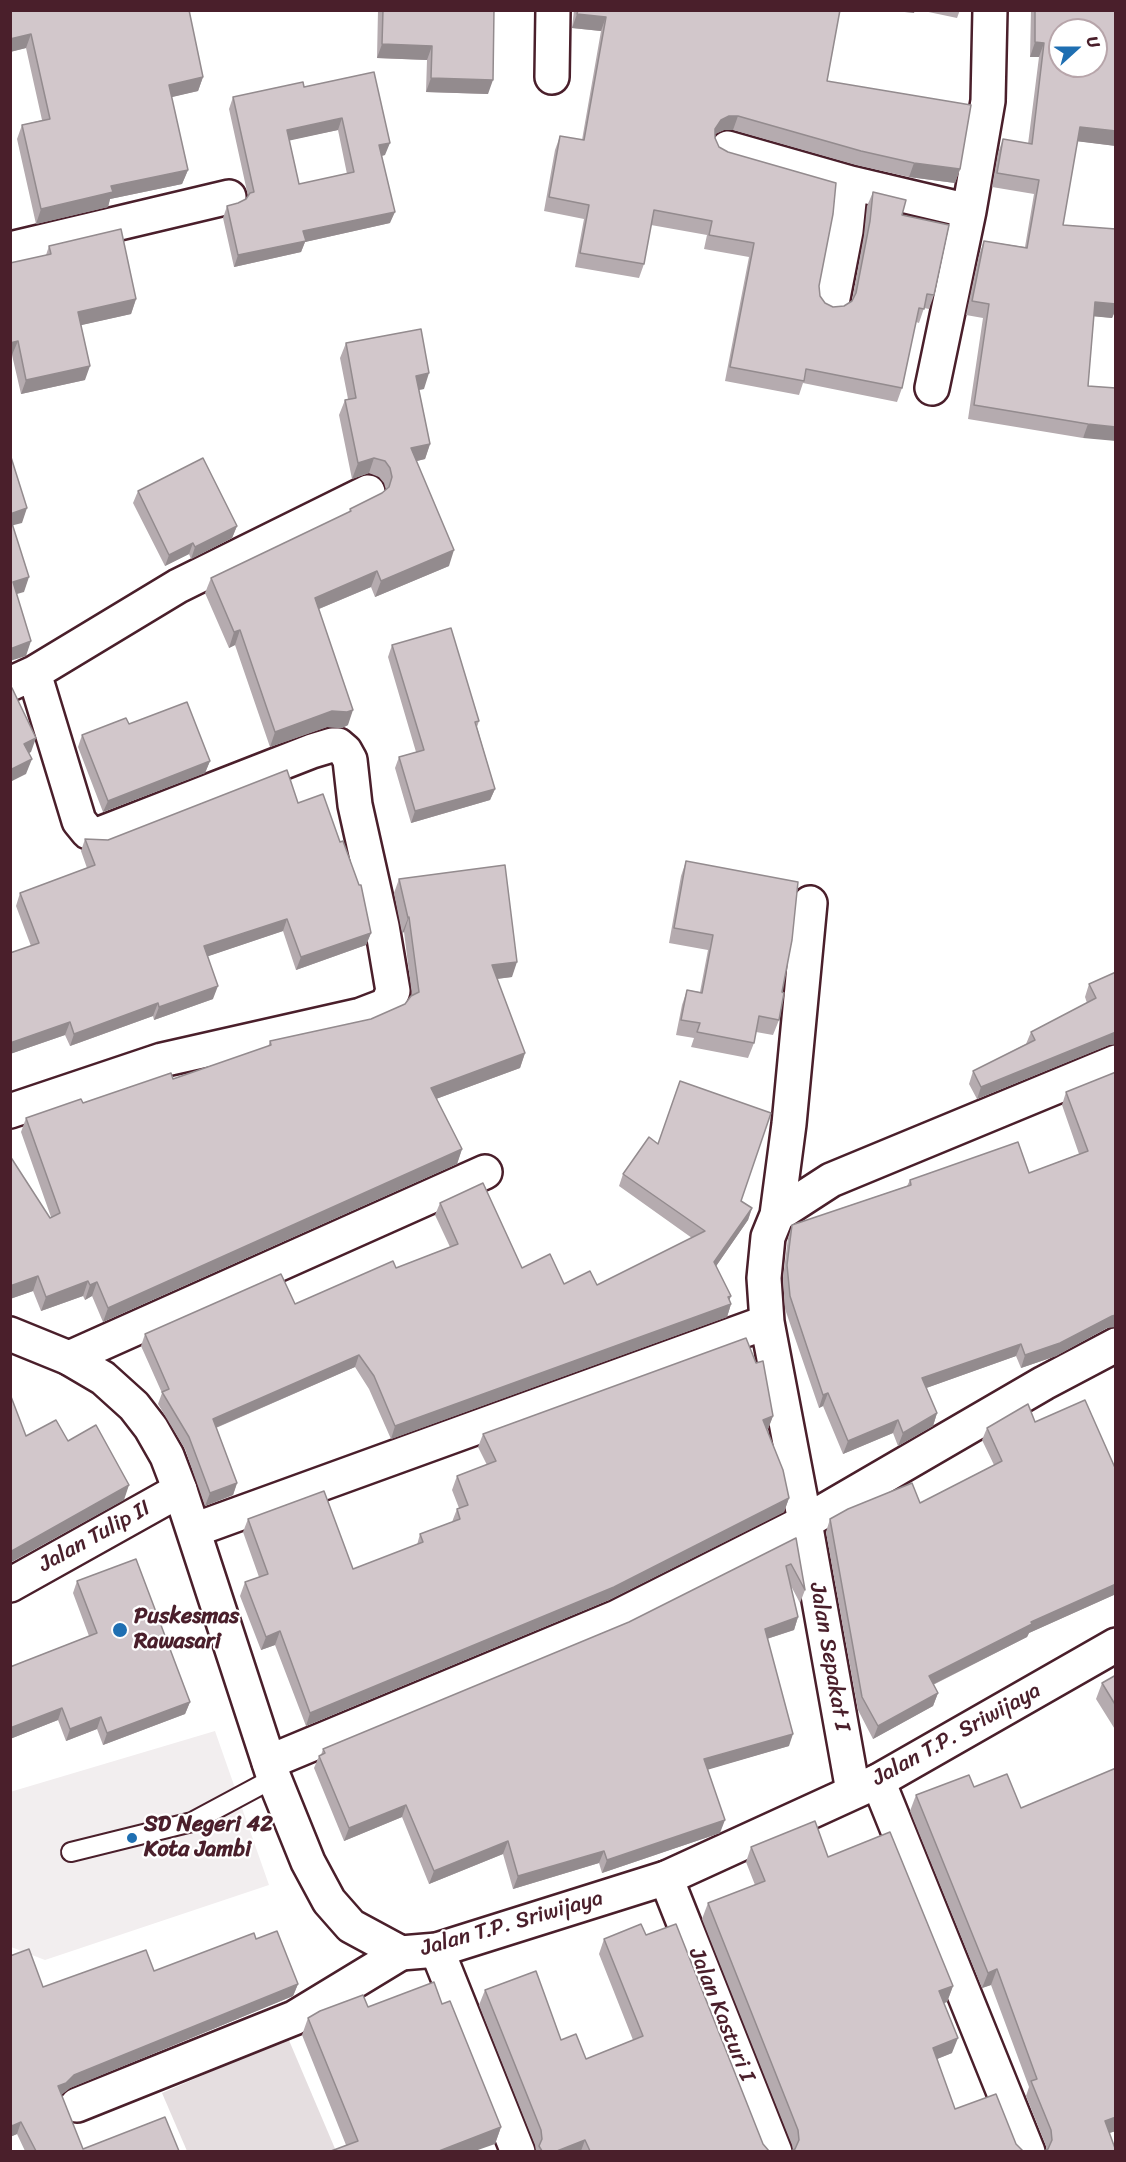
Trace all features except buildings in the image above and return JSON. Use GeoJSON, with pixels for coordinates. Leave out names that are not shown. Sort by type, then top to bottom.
{"type":"FeatureCollection","features":[{"type":"Feature","properties":{"kind":"street"},"geometry":{"type":"LineString","coordinates":[[552,77],[554,10]]}},
{"type":"Feature","properties":{"kind":"street"},"geometry":{"type":"LineString","coordinates":[[932,388],[969,211],[988,101],[990,10]]}},
{"type":"Feature","properties":{"kind":"street"},"geometry":{"type":"LineString","coordinates":[[728,148],[851,183],[969,211]]}},
{"type":"Feature","properties":{"kind":"street"},"geometry":{"type":"LineString","coordinates":[[832,303],[846,231],[851,183]]}},
{"type":"Feature","properties":{"kind":"street"},"geometry":{"type":"LineString","coordinates":[[10,249],[229,197]]}},
{"type":"Feature","properties":{"kind":"street"},"geometry":{"type":"LineString","coordinates":[[10,1111],[162,1060],[361,1015],[387,1005],[393,991],[382,926],[355,805],[350,760],[345,751],[338,745],[332,745],[312,751],[97,836],[88,832],[79,821],[22,678],[178,586],[368,492]]}},
{"type":"Feature","properties":{"kind":"street","name":"Jalan Sepakat I"},"geometry":{"type":"LineString","coordinates":[[810,903],[789,1124],[777,1215],[768,1237],[764,1278],[767,1322],[805,1522],[866,1786],[1028,2151]]}},
{"type":"Feature","properties":{"kind":"street"},"geometry":{"type":"LineString","coordinates":[[777,1215],[831,1179],[1116,1062]]}},
{"type":"Feature","properties":{"kind":"street"},"geometry":{"type":"LineString","coordinates":[[69,1358],[485,1172]]}},
{"type":"Feature","properties":{"kind":"street"},"geometry":{"type":"LineString","coordinates":[[194,1530],[767,1322]]}},
{"type":"Feature","properties":{"kind":"street","name":"Jalan T.P. Sriwijaya"},"geometry":{"type":"LineString","coordinates":[[10,1334],[69,1358],[103,1378],[134,1406],[151,1428],[167,1456],[180,1490],[271,1770],[308,1862],[329,1901],[351,1926],[401,1953],[437,1950],[666,1878],[866,1786],[1116,1645]]}},
{"type":"Feature","properties":{"kind":"street"},"geometry":{"type":"LineString","coordinates":[[271,1770],[616,1617],[805,1522],[1044,1383],[1116,1346]]}},
{"type":"Feature","properties":{"kind":"street","name":"Jalan Tulip II"},"geometry":{"type":"LineString","coordinates":[[10,1585],[180,1490]]}},
{"type":"Feature","properties":{"kind":"street","name":"Jalan Kasturi I"},"geometry":{"type":"LineString","coordinates":[[666,1878],[775,2151]]}},
{"type":"Feature","properties":{"kind":"street"},"geometry":{"type":"LineString","coordinates":[[437,1950],[518,2151]]}},
{"type":"Feature","properties":{"kind":"street"},"geometry":{"type":"LineString","coordinates":[[77,2105],[294,2018],[401,1953]]}},
{"type":"Feature","properties":{"kind":"lane"},"geometry":{"type":"LineString","coordinates":[[71,1852],[192,1822],[271,1770]]}},
{"type":"Feature","properties":{"kind":"shaded area","name":"SD Negeri 42 Kota Jambi"},"geometry":{"type":"Polygon","coordinates":[[[215,1731],[269,1885],[45,1960],[11,1947],[10,1792],[215,1731]]]}},
{"type":"Feature","properties":{"kind":"shaded area"},"geometry":{"type":"Polygon","coordinates":[[[288,2038],[336,2151],[187,2151],[162,2093],[288,2038]]]}},
{"type":"Feature","properties":{"kind":"place","name":"Puskesmas Rawasari"},"geometry":{"type":"Point","coordinates":[120,1630]}},
{"type":"Feature","properties":{"kind":"place","name":"SD Negeri 42 Kota Jambi"},"geometry":{"type":"Point","coordinates":[132,1838]}}]}
